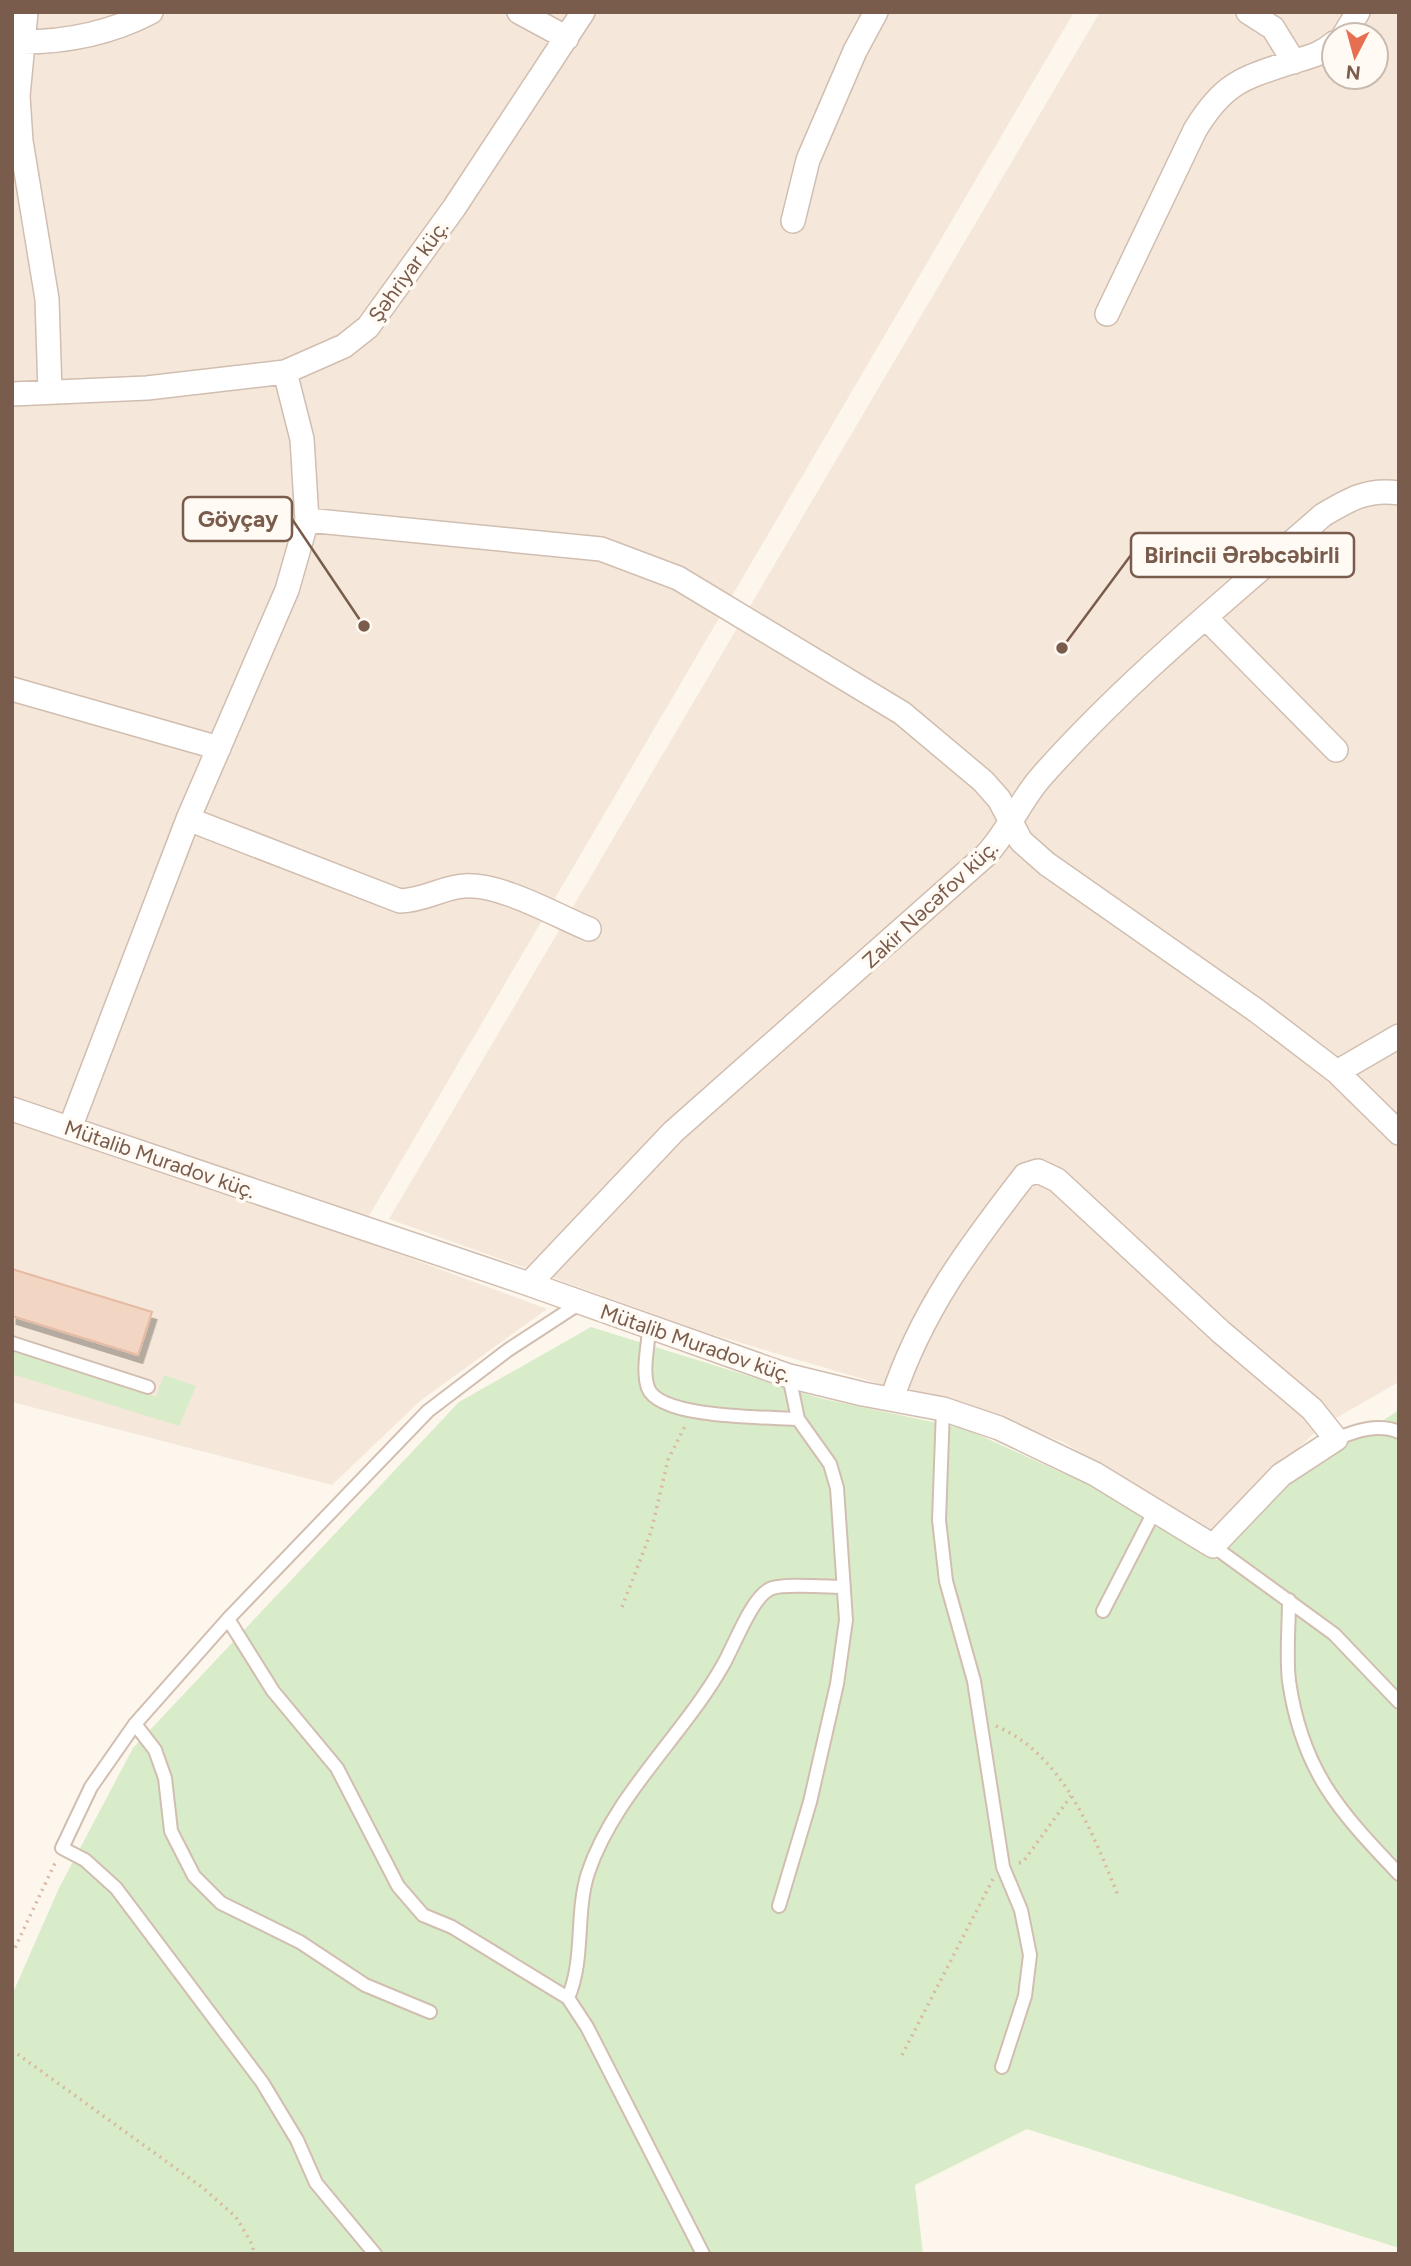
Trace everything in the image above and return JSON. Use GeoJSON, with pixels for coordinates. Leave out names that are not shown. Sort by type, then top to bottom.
{"type":"FeatureCollection","features":[{"type":"Feature","properties":{"kind":"street"},"geometry":{"type":"LineString","coordinates":[[26,12],[21,42],[20,119],[47,299],[50,392]]}},
{"type":"Feature","properties":{"kind":"street"},"geometry":{"type":"LineString","coordinates":[[21,42],[57,42],[136,20],[151,12]]}},
{"type":"Feature","properties":{"kind":"street"},"geometry":{"type":"LineString","coordinates":[[519,12],[567,38]]}},
{"type":"Feature","properties":{"kind":"street","name":"Şəhriyar küç."},"geometry":{"type":"LineString","coordinates":[[12,394],[148,388],[285,372],[344,345],[368,327],[454,208],[583,12]]}},
{"type":"Feature","properties":{"kind":"street"},"geometry":{"type":"LineString","coordinates":[[793,221],[808,160],[855,51],[876,12]]}},
{"type":"Feature","properties":{"kind":"street"},"geometry":{"type":"LineString","coordinates":[[1248,12],[1273,28],[1294,62]]}},
{"type":"Feature","properties":{"kind":"street"},"geometry":{"type":"LineString","coordinates":[[1107,314],[1195,130],[1212,101],[1231,85],[1320,53]]}},
{"type":"Feature","properties":{"kind":"street"},"geometry":{"type":"LineString","coordinates":[[70,1128],[188,819],[287,590],[307,520],[302,439],[285,372]]}},
{"type":"Feature","properties":{"kind":"street","name":"Zakir Nəcəfov küç."},"geometry":{"type":"LineString","coordinates":[[529,1284],[673,1132],[986,855],[1040,778],[1153,664],[1323,515],[1354,497],[1372,491],[1399,493]]}},
{"type":"Feature","properties":{"kind":"street"},"geometry":{"type":"LineString","coordinates":[[307,520],[600,549],[678,578],[902,713],[983,781],[999,799],[1021,841],[1047,864],[1257,1011],[1337,1072],[1399,1133]]}},
{"type":"Feature","properties":{"kind":"street"},"geometry":{"type":"LineString","coordinates":[[1206,618],[1336,750]]}},
{"type":"Feature","properties":{"kind":"street"},"geometry":{"type":"LineString","coordinates":[[12,689],[219,748]]}},
{"type":"Feature","properties":{"kind":"street"},"geometry":{"type":"LineString","coordinates":[[188,819],[400,901],[421,900],[464,886],[493,889],[589,929]]}},
{"type":"Feature","properties":{"kind":"street"},"geometry":{"type":"LineString","coordinates":[[1337,1072],[1399,1036]]}},
{"type":"Feature","properties":{"kind":"street","name":"Mütalib Muradov küç."},"geometry":{"type":"LineString","coordinates":[[12,1109],[529,1284],[649,1329],[789,1376],[943,1409],[999,1428],[1095,1474],[1213,1546]]}},
{"type":"Feature","properties":{"kind":"street"},"geometry":{"type":"LineString","coordinates":[[892,1399],[907,1352],[960,1258],[1025,1175],[1038,1171],[1057,1180],[1221,1332],[1312,1409],[1336,1439],[1281,1475],[1213,1546]]}},
{"type":"Feature","properties":{"kind":"lane"},"geometry":{"type":"LineString","coordinates":[[375,2254],[316,2183],[297,2140],[262,2082],[116,1888],[85,1860],[61,1848],[91,1787],[135,1724],[228,1619],[428,1411],[508,1350],[580,1303]]}},
{"type":"Feature","properties":{"kind":"lane"},"geometry":{"type":"LineString","coordinates":[[649,1329],[645,1375],[649,1391],[662,1403],[687,1411],[799,1419]]}},
{"type":"Feature","properties":{"kind":"lane"},"geometry":{"type":"LineString","coordinates":[[12,1343],[148,1387]]}},
{"type":"Feature","properties":{"kind":"lane"},"geometry":{"type":"LineString","coordinates":[[779,1906],[810,1802],[837,1684],[846,1620],[837,1488],[830,1464],[799,1419],[789,1376]]}},
{"type":"Feature","properties":{"kind":"lane"},"geometry":{"type":"LineString","coordinates":[[943,1409],[939,1520],[946,1581],[974,1681],[1003,1867],[1021,1910],[1030,1955],[1025,1996],[1002,2067]]}},
{"type":"Feature","properties":{"kind":"lane"},"geometry":{"type":"LineString","coordinates":[[1336,1439],[1359,1430],[1390,1428],[1399,1432]]}},
{"type":"Feature","properties":{"kind":"lane"},"geometry":{"type":"LineString","coordinates":[[1103,1611],[1155,1510]]}},
{"type":"Feature","properties":{"kind":"lane"},"geometry":{"type":"LineString","coordinates":[[1213,1546],[1334,1634],[1399,1702]]}},
{"type":"Feature","properties":{"kind":"lane"},"geometry":{"type":"LineString","coordinates":[[568,1998],[577,1975],[587,1877],[600,1841],[680,1732],[722,1667],[755,1605],[768,1589],[780,1586],[844,1587]]}},
{"type":"Feature","properties":{"kind":"lane"},"geometry":{"type":"LineString","coordinates":[[1289,1600],[1289,1679],[1302,1742],[1323,1787],[1348,1821],[1399,1874]]}},
{"type":"Feature","properties":{"kind":"lane"},"geometry":{"type":"LineString","coordinates":[[228,1619],[273,1691],[337,1768],[398,1886],[423,1916],[452,1927],[568,1998],[587,2027],[703,2254]]}},
{"type":"Feature","properties":{"kind":"lane"},"geometry":{"type":"LineString","coordinates":[[135,1724],[155,1750],[165,1778],[172,1831],[177,1842],[194,1876],[221,1903],[300,1942],[365,1985],[430,2012]]}},
{"type":"Feature","properties":{"kind":"path"},"geometry":{"type":"LineString","coordinates":[[622,1607],[650,1532],[668,1460],[685,1430],[687,1411]]}},
{"type":"Feature","properties":{"kind":"path"},"geometry":{"type":"LineString","coordinates":[[980,1719],[1018,1736],[1071,1796],[1087,1818],[1119,1898]]}},
{"type":"Feature","properties":{"kind":"path"},"geometry":{"type":"LineString","coordinates":[[902,2055],[989,1883],[1003,1867],[1024,1862],[1071,1796]]}},
{"type":"Feature","properties":{"kind":"path"},"geometry":{"type":"LineString","coordinates":[[12,1954],[61,1848]]}},
{"type":"Feature","properties":{"kind":"path"},"geometry":{"type":"LineString","coordinates":[[12,2050],[203,2188],[236,2217],[253,2246],[253,2254]]}},
{"type":"Feature","properties":{"kind":"shaded area"},"geometry":{"type":"Polygon","coordinates":[[[12,12],[1074,12],[356,1238],[547,1309],[420,1401],[332,1485],[12,1402],[12,12]]]}},
{"type":"Feature","properties":{"kind":"shaded area"},"geometry":{"type":"Polygon","coordinates":[[[1100,12],[1399,12],[1399,1382],[1322,1426],[1232,1510],[1212,1535],[1063,1442],[943,1397],[880,1384],[704,1332],[389,1219],[1100,12]]]}},
{"type":"Feature","properties":{"kind":"green space"},"geometry":{"type":"Polygon","coordinates":[[[591,1327],[819,1398],[966,1429],[1100,1490],[1217,1560],[1280,1488],[1399,1410],[1399,2248],[1027,2129],[915,2185],[923,2254],[12,2254],[12,1995],[59,1888],[133,1748],[459,1402],[591,1327]]]}},
{"type":"Feature","properties":{"kind":"green space"},"geometry":{"type":"Polygon","coordinates":[[[12,1351],[156,1397],[164,1375],[196,1386],[179,1426],[12,1374],[12,1351]]]}},
{"type":"Feature","properties":{"kind":"building"},"geometry":{"type":"Polygon","coordinates":[[[12,1269],[152,1312],[138,1355],[12,1316],[12,1269]]]}},
{"type":"Feature","properties":{"kind":"place","name":"Göyçay"},"geometry":{"type":"Point","coordinates":[364,626]}},
{"type":"Feature","properties":{"kind":"place","name":"Birincii Ərəbcəbirli"},"geometry":{"type":"Point","coordinates":[1062,648]}}]}
